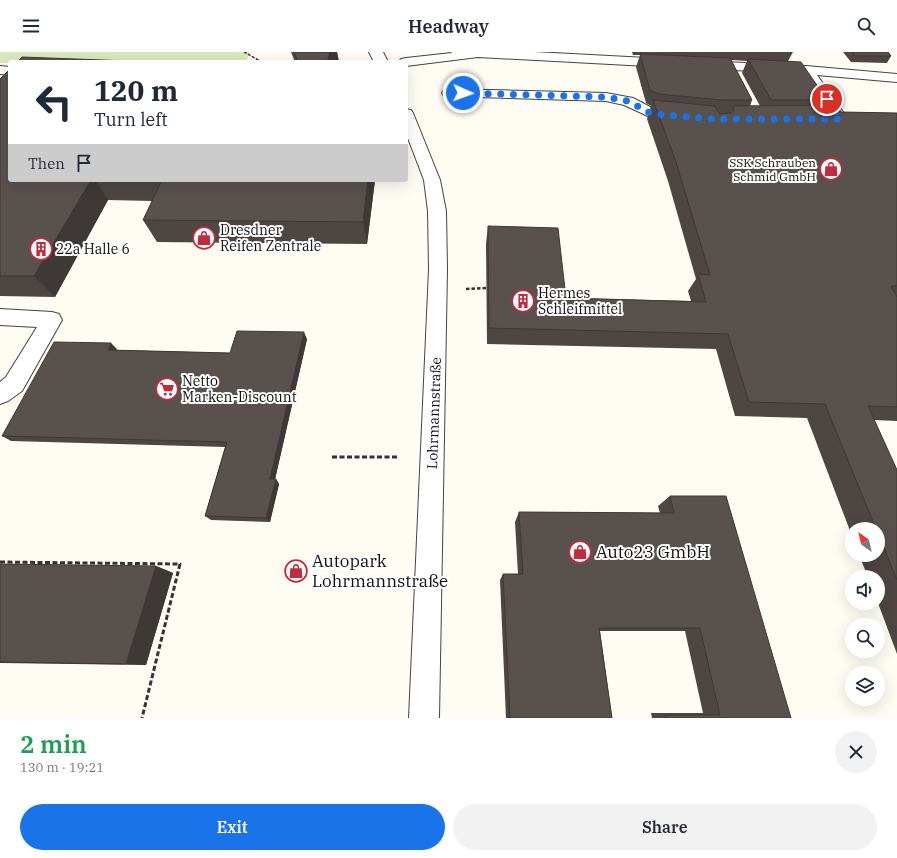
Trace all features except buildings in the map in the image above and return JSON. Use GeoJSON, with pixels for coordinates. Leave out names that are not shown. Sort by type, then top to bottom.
{"type":"FeatureCollection","features":[{"type":"Feature","properties":{"kind":"street"},"geometry":{"type":"LineString","coordinates":[[458,52],[806,70],[897,78]]}},
{"type":"Feature","properties":{"kind":"street"},"geometry":{"type":"LineString","coordinates":[[408,62],[484,54]]}},
{"type":"Feature","properties":{"kind":"street"},"geometry":{"type":"LineString","coordinates":[[730,66],[737,82]]}},
{"type":"Feature","properties":{"kind":"street"},"geometry":{"type":"LineString","coordinates":[[806,70],[841,119],[818,119]]}},
{"type":"Feature","properties":{"kind":"street"},"geometry":{"type":"LineString","coordinates":[[449,93],[606,97],[628,101],[650,113],[694,117]]}},
{"type":"Feature","properties":{"kind":"street","name":"Lohrmannstraße"},"geometry":{"type":"LineString","coordinates":[[408,118],[432,180],[437,211],[438,269],[424,718]]}},
{"type":"Feature","properties":{"kind":"street"},"geometry":{"type":"LineString","coordinates":[[0,317],[52,320],[14,384],[0,394]]}},
{"type":"Feature","properties":{"kind":"path"},"geometry":{"type":"LineString","coordinates":[[244,52],[258,60]]}},
{"type":"Feature","properties":{"kind":"path"},"geometry":{"type":"LineString","coordinates":[[466,289],[487,288]]}},
{"type":"Feature","properties":{"kind":"path"},"geometry":{"type":"LineString","coordinates":[[332,456],[398,457]]}},
{"type":"Feature","properties":{"kind":"path"},"geometry":{"type":"LineString","coordinates":[[0,562],[180,564],[142,718]]}},
{"type":"Feature","properties":{"kind":"green space"},"geometry":{"type":"Polygon","coordinates":[[[0,52],[250,52],[247,60],[8,60],[8,63],[0,63],[0,52]]]}},
{"type":"Feature","properties":{"kind":"place","name":"SSK Schrauben Schmid GmbH"},"geometry":{"type":"Point","coordinates":[831,169]}},
{"type":"Feature","properties":{"kind":"place","name":"Dresdner Reifen Zentrale"},"geometry":{"type":"Point","coordinates":[204,238]}},
{"type":"Feature","properties":{"kind":"place","name":"22a Halle 6"},"geometry":{"type":"Point","coordinates":[41,249]}},
{"type":"Feature","properties":{"kind":"place","name":"Hermes Schleifmittel"},"geometry":{"type":"Point","coordinates":[523,301]}},
{"type":"Feature","properties":{"kind":"place","name":"Netto Marken-Discount"},"geometry":{"type":"Point","coordinates":[167,389]}},
{"type":"Feature","properties":{"kind":"place","name":"Auto23 GmbH"},"geometry":{"type":"Point","coordinates":[580,552]}},
{"type":"Feature","properties":{"kind":"place","name":"Autopark Lohrmannstraße"},"geometry":{"type":"Point","coordinates":[296,571]}},
{"type":"Feature","properties":{"kind":"route"},"geometry":{"type":"LineString","coordinates":[[463,93],[606,97],[628,101],[650,113],[716,119],[841,119],[827,99]]}}]}
